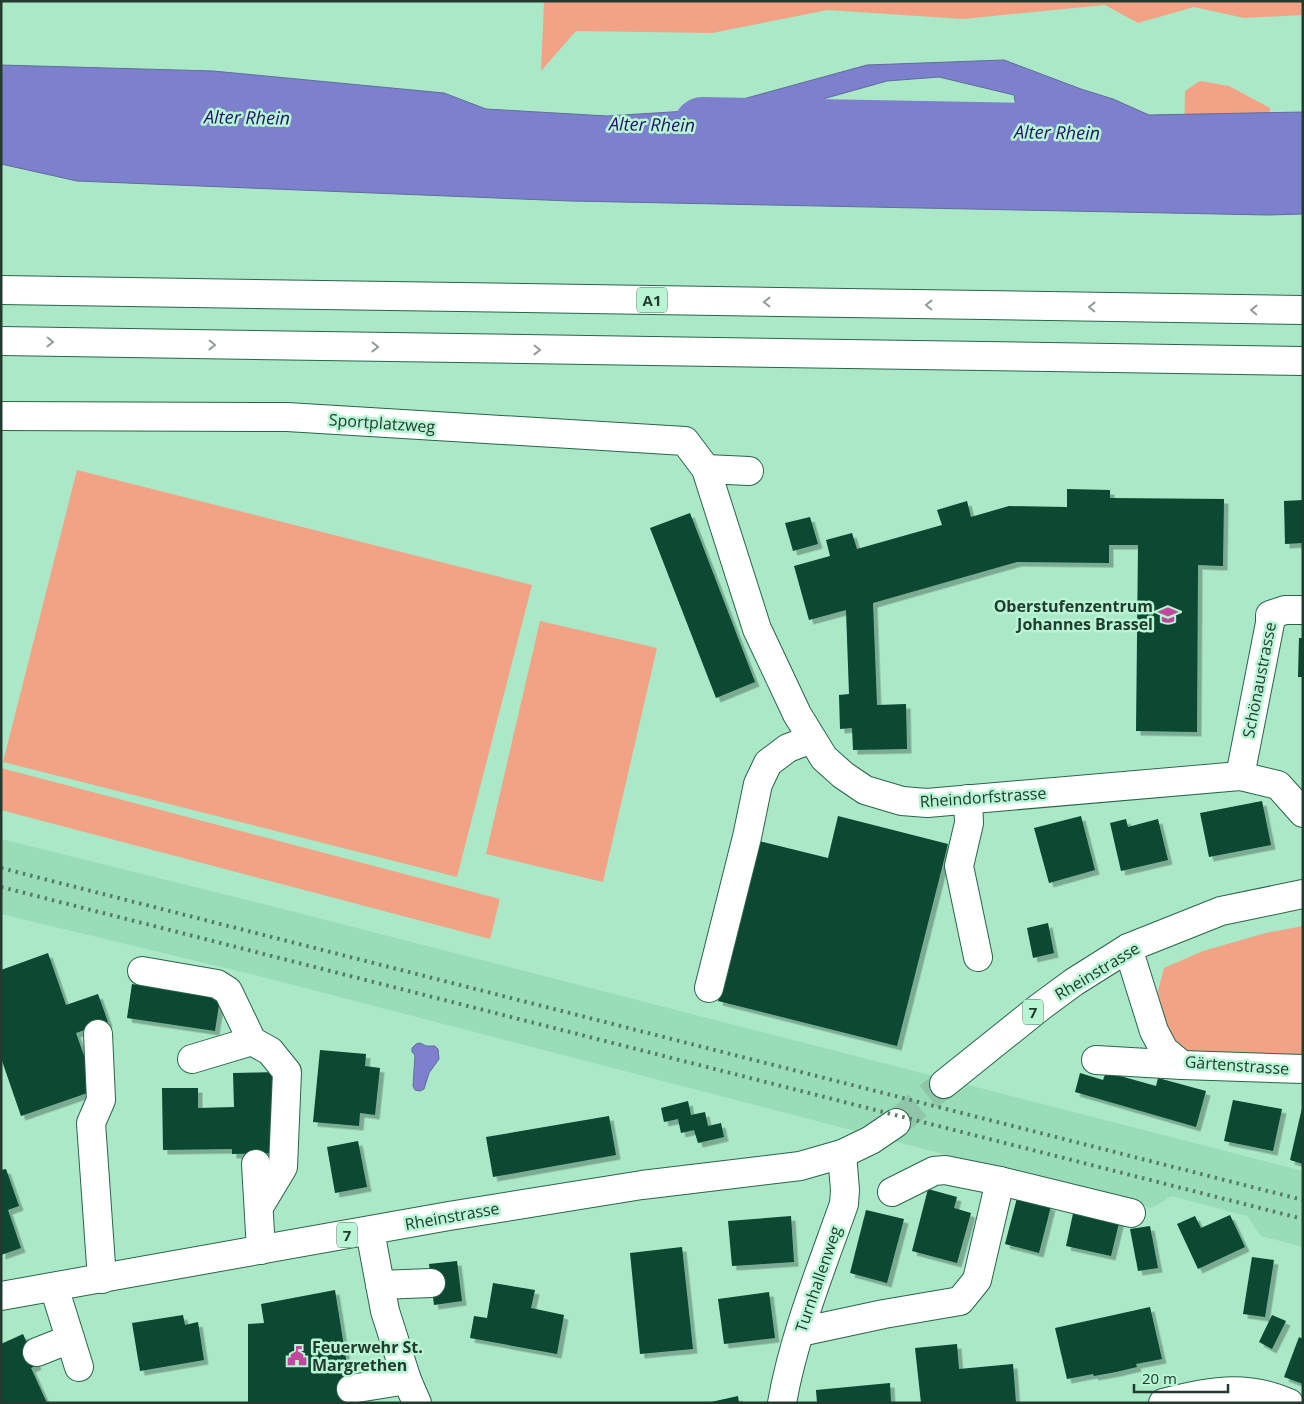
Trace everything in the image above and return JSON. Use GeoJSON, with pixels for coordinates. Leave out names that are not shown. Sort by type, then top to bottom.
{"type":"FeatureCollection","features":[{"type":"Feature","properties":{"kind":"main road","name":"A1"},"geometry":{"type":"LineString","coordinates":[[1,290],[1303,310]]}},
{"type":"Feature","properties":{"kind":"main road"},"geometry":{"type":"LineString","coordinates":[[1,342],[1303,361]]}},
{"type":"Feature","properties":{"kind":"main road","name":"Sportplatzweg"},"geometry":{"type":"LineString","coordinates":[[1,416],[288,417],[685,442],[706,469]]}},
{"type":"Feature","properties":{"kind":"main road"},"geometry":{"type":"LineString","coordinates":[[706,469],[749,471]]}},
{"type":"Feature","properties":{"kind":"main road","name":"Rheindorfstrasse"},"geometry":{"type":"LineString","coordinates":[[706,469],[757,628],[796,714],[824,758],[865,790],[902,801],[927,803],[1240,776],[1278,785],[1303,813]]}},
{"type":"Feature","properties":{"kind":"main road","name":"Schönaustrasse"},"geometry":{"type":"LineString","coordinates":[[1240,776],[1270,615],[1285,610],[1303,610]]}},
{"type":"Feature","properties":{"kind":"main road"},"geometry":{"type":"LineString","coordinates":[[709,988],[747,837],[758,784],[768,763],[788,748],[812,739]]}},
{"type":"Feature","properties":{"kind":"main road"},"geometry":{"type":"LineString","coordinates":[[968,799],[969,823],[959,866],[978,957]]}},
{"type":"Feature","properties":{"kind":"main road","name":"Rheinstrasse"},"geometry":{"type":"LineString","coordinates":[[944,1084],[1040,1007],[1074,982],[1128,948],[1221,911],[1303,894]]}},
{"type":"Feature","properties":{"kind":"main road","name":"Gärtenstrasse"},"geometry":{"type":"LineString","coordinates":[[1128,948],[1154,1031],[1164,1050],[1182,1065],[1303,1069]]}},
{"type":"Feature","properties":{"kind":"main road"},"geometry":{"type":"LineString","coordinates":[[142,971],[217,984],[228,991],[252,1041],[270,1051],[287,1072],[283,1167],[258,1208]]}},
{"type":"Feature","properties":{"kind":"main road"},"geometry":{"type":"LineString","coordinates":[[98,1034],[101,1100],[91,1123],[102,1279]]}},
{"type":"Feature","properties":{"kind":"main road"},"geometry":{"type":"LineString","coordinates":[[192,1060],[252,1041]]}},
{"type":"Feature","properties":{"kind":"main road"},"geometry":{"type":"LineString","coordinates":[[1096,1060],[1182,1065]]}},
{"type":"Feature","properties":{"kind":"main road","name":"Rheinstrasse"},"geometry":{"type":"LineString","coordinates":[[1,1296],[448,1216],[642,1185],[800,1166],[842,1154],[871,1140],[896,1123]]}},
{"type":"Feature","properties":{"kind":"main road","name":"Turnhallenweg"},"geometry":{"type":"LineString","coordinates":[[782,1403],[786,1378],[800,1332],[844,1204],[845,1190],[842,1154]]}},
{"type":"Feature","properties":{"kind":"main road"},"geometry":{"type":"LineString","coordinates":[[256,1164],[261,1250]]}},
{"type":"Feature","properties":{"kind":"main road"},"geometry":{"type":"LineString","coordinates":[[892,1192],[934,1171],[945,1170],[1000,1180],[1130,1213]]}},
{"type":"Feature","properties":{"kind":"main road"},"geometry":{"type":"LineString","coordinates":[[800,1332],[884,1314],[960,1301],[977,1280],[1000,1180]]}},
{"type":"Feature","properties":{"kind":"main road"},"geometry":{"type":"LineString","coordinates":[[351,1389],[412,1391],[385,1312],[370,1231]]}},
{"type":"Feature","properties":{"kind":"main road"},"geometry":{"type":"LineString","coordinates":[[380,1286],[431,1283]]}},
{"type":"Feature","properties":{"kind":"main road"},"geometry":{"type":"LineString","coordinates":[[54,1287],[79,1367]]}},
{"type":"Feature","properties":{"kind":"main road"},"geometry":{"type":"LineString","coordinates":[[37,1352],[70,1339]]}},
{"type":"Feature","properties":{"kind":"main road"},"geometry":{"type":"LineString","coordinates":[[1163,1403],[1192,1395],[1244,1390],[1272,1395],[1289,1403]]}},
{"type":"Feature","properties":{"kind":"shaded area"},"geometry":{"type":"Polygon","coordinates":[[[544,1],[1303,1],[1303,15],[1244,18],[1194,7],[1138,23],[1105,5],[963,19],[828,10],[712,33],[576,31],[541,71],[544,1]]]}},
{"type":"Feature","properties":{"kind":"shaded area"},"geometry":{"type":"Polygon","coordinates":[[[1200,81],[1229,86],[1270,108],[1269,141],[1184,145],[1185,91],[1200,81]]]}},
{"type":"Feature","properties":{"kind":"shaded area"},"geometry":{"type":"Polygon","coordinates":[[[77,470],[532,585],[457,877],[3,762],[77,470]]]}},
{"type":"Feature","properties":{"kind":"shaded area"},"geometry":{"type":"Polygon","coordinates":[[[540,621],[657,648],[603,882],[486,854],[540,621]]]}},
{"type":"Feature","properties":{"kind":"shaded area"},"geometry":{"type":"Polygon","coordinates":[[[1,768],[500,899],[490,939],[1,810],[1,768]]]}},
{"type":"Feature","properties":{"kind":"shaded area"},"geometry":{"type":"Polygon","coordinates":[[[1,839],[271,906],[1303,1171],[1303,1247],[1261,1236],[1247,1216],[1172,1196],[1151,1208],[259,976],[1,914],[1,839]]]}},
{"type":"Feature","properties":{"kind":"shaded area"},"geometry":{"type":"Polygon","coordinates":[[[1303,926],[1303,1060],[1210,1056],[1183,1050],[1166,1029],[1158,991],[1164,968],[1203,951],[1266,933],[1303,926]]]}},
{"type":"Feature","properties":{"kind":"water"},"geometry":{"type":"Polygon","coordinates":[[[1004,60],[1113,99],[1149,115],[1303,112],[1303,214],[1268,215],[570,201],[77,181],[1,164],[1,65],[213,71],[444,93],[486,109],[607,116],[703,110],[867,65],[1004,60]],[[939,77],[887,81],[823,99],[779,116],[780,128],[881,122],[899,137],[922,137],[993,120],[1017,112],[1014,95],[939,77]]]}},
{"type":"Feature","properties":{"kind":"water"},"geometry":{"type":"Polygon","coordinates":[[[420,1043],[426,1046],[435,1046],[438,1049],[439,1059],[429,1073],[424,1089],[420,1091],[415,1090],[413,1086],[415,1055],[412,1052],[412,1048],[420,1043]]]}},
{"type":"Feature","properties":{"kind":"building","name":"Oberstufenzentrum Johannes Brassel"},"geometry":{"type":"Polygon","coordinates":[[[1067,489],[1110,490],[1110,498],[1224,499],[1223,566],[1198,565],[1197,732],[1136,731],[1138,545],[1109,545],[1109,563],[1017,562],[873,603],[877,705],[906,704],[907,749],[853,750],[852,728],[840,729],[839,695],[849,694],[846,610],[809,620],[794,566],[830,556],[826,540],[852,533],[857,549],[942,525],[937,510],[967,501],[971,517],[1009,506],[1067,507],[1067,489]]]}},
{"type":"Feature","properties":{"kind":"building"},"geometry":{"type":"Polygon","coordinates":[[[1303,500],[1303,543],[1285,544],[1284,501],[1303,500]]]}},
{"type":"Feature","properties":{"kind":"building"},"geometry":{"type":"Polygon","coordinates":[[[690,513],[755,682],[716,698],[650,528],[690,513]]]}},
{"type":"Feature","properties":{"kind":"building"},"geometry":{"type":"Polygon","coordinates":[[[810,517],[818,544],[793,551],[785,523],[810,517]]]}},
{"type":"Feature","properties":{"kind":"building"},"geometry":{"type":"Polygon","coordinates":[[[1299,638],[1303,638],[1303,677],[1298,677],[1299,638]]]}},
{"type":"Feature","properties":{"kind":"building"},"geometry":{"type":"Polygon","coordinates":[[[1262,801],[1271,845],[1209,857],[1200,813],[1262,801]]]}},
{"type":"Feature","properties":{"kind":"building"},"geometry":{"type":"Polygon","coordinates":[[[838,816],[948,844],[897,1046],[718,1001],[759,841],[828,858],[838,816]]]}},
{"type":"Feature","properties":{"kind":"building"},"geometry":{"type":"Polygon","coordinates":[[[1081,816],[1095,870],[1049,883],[1034,828],[1081,816]]]}},
{"type":"Feature","properties":{"kind":"building"},"geometry":{"type":"Polygon","coordinates":[[[1126,819],[1128,827],[1158,819],[1168,860],[1121,871],[1110,823],[1126,819]]]}},
{"type":"Feature","properties":{"kind":"building"},"geometry":{"type":"Polygon","coordinates":[[[1048,923],[1054,953],[1033,958],[1027,928],[1048,923]]]}},
{"type":"Feature","properties":{"kind":"building"},"geometry":{"type":"Polygon","coordinates":[[[48,953],[66,1005],[98,994],[108,1022],[76,1033],[96,1090],[21,1116],[1,1058],[1,970],[48,953]]]}},
{"type":"Feature","properties":{"kind":"building"},"geometry":{"type":"Polygon","coordinates":[[[132,984],[220,998],[215,1031],[127,1018],[132,984]]]}},
{"type":"Feature","properties":{"kind":"building"},"geometry":{"type":"Polygon","coordinates":[[[320,1050],[366,1054],[365,1066],[380,1068],[375,1115],[360,1113],[359,1126],[313,1122],[320,1050]]]}},
{"type":"Feature","properties":{"kind":"building"},"geometry":{"type":"Polygon","coordinates":[[[278,1072],[279,1153],[232,1154],[232,1149],[163,1150],[162,1088],[198,1088],[198,1108],[234,1107],[233,1073],[278,1072]]]}},
{"type":"Feature","properties":{"kind":"building"},"geometry":{"type":"Polygon","coordinates":[[[1106,1072],[1156,1086],[1158,1078],[1206,1091],[1196,1127],[1075,1092],[1080,1073],[1103,1080],[1106,1072]]]}},
{"type":"Feature","properties":{"kind":"building"},"geometry":{"type":"Polygon","coordinates":[[[1233,1100],[1282,1109],[1273,1151],[1224,1141],[1233,1100]]]}},
{"type":"Feature","properties":{"kind":"building"},"geometry":{"type":"Polygon","coordinates":[[[688,1101],[691,1115],[705,1112],[708,1126],[721,1123],[724,1137],[698,1143],[694,1130],[681,1133],[678,1119],[664,1122],[661,1108],[688,1101]]]}},
{"type":"Feature","properties":{"kind":"building"},"geometry":{"type":"Polygon","coordinates":[[[1303,1108],[1303,1164],[1290,1160],[1303,1108]]]}},
{"type":"Feature","properties":{"kind":"building"},"geometry":{"type":"Polygon","coordinates":[[[609,1116],[616,1155],[493,1177],[486,1137],[609,1116]]]}},
{"type":"Feature","properties":{"kind":"building"},"geometry":{"type":"Polygon","coordinates":[[[358,1141],[367,1187],[335,1193],[327,1147],[358,1141]]]}},
{"type":"Feature","properties":{"kind":"building"},"geometry":{"type":"Polygon","coordinates":[[[6,1169],[19,1206],[8,1210],[21,1248],[1,1255],[1,1170],[6,1169]]]}},
{"type":"Feature","properties":{"kind":"building"},"geometry":{"type":"Polygon","coordinates":[[[928,1189],[957,1197],[954,1208],[971,1213],[957,1263],[912,1251],[928,1189]]]}},
{"type":"Feature","properties":{"kind":"building"},"geometry":{"type":"Polygon","coordinates":[[[1017,1198],[1051,1206],[1039,1253],[1005,1244],[1017,1198]]]}},
{"type":"Feature","properties":{"kind":"building"},"geometry":{"type":"Polygon","coordinates":[[[1074,1209],[1120,1219],[1111,1256],[1066,1246],[1074,1209]]]}},
{"type":"Feature","properties":{"kind":"building"},"geometry":{"type":"Polygon","coordinates":[[[866,1210],[904,1219],[887,1283],[850,1273],[866,1210]]]}},
{"type":"Feature","properties":{"kind":"building"},"geometry":{"type":"Polygon","coordinates":[[[1230,1215],[1245,1247],[1198,1269],[1177,1224],[1195,1216],[1201,1228],[1230,1215]]]}},
{"type":"Feature","properties":{"kind":"building"},"geometry":{"type":"Polygon","coordinates":[[[791,1216],[794,1262],[732,1266],[728,1221],[791,1216]]]}},
{"type":"Feature","properties":{"kind":"building"},"geometry":{"type":"Polygon","coordinates":[[[1150,1226],[1158,1268],[1138,1271],[1130,1229],[1150,1226]]]}},
{"type":"Feature","properties":{"kind":"building"},"geometry":{"type":"Polygon","coordinates":[[[682,1247],[693,1349],[640,1354],[630,1253],[682,1247]]]}},
{"type":"Feature","properties":{"kind":"building"},"geometry":{"type":"Polygon","coordinates":[[[1252,1257],[1274,1260],[1265,1317],[1243,1314],[1252,1257]]]}},
{"type":"Feature","properties":{"kind":"building"},"geometry":{"type":"Polygon","coordinates":[[[457,1261],[462,1301],[434,1305],[429,1264],[457,1261]]]}},
{"type":"Feature","properties":{"kind":"building"},"geometry":{"type":"Polygon","coordinates":[[[493,1283],[535,1290],[531,1308],[564,1315],[557,1354],[470,1338],[474,1316],[487,1318],[493,1283]]]}},
{"type":"Feature","properties":{"kind":"building","name":"Feuerwehr St. Margrethen"},"geometry":{"type":"Polygon","coordinates":[[[335,1290],[353,1403],[248,1403],[248,1324],[264,1323],[261,1304],[335,1290]]]}},
{"type":"Feature","properties":{"kind":"building"},"geometry":{"type":"Polygon","coordinates":[[[769,1292],[775,1338],[724,1344],[718,1299],[769,1292]]]}},
{"type":"Feature","properties":{"kind":"building"},"geometry":{"type":"Polygon","coordinates":[[[1150,1307],[1162,1359],[1136,1364],[1137,1367],[1116,1372],[1067,1379],[1055,1328],[1150,1307]]]}},
{"type":"Feature","properties":{"kind":"building"},"geometry":{"type":"Polygon","coordinates":[[[183,1315],[185,1325],[198,1322],[204,1360],[140,1371],[132,1323],[183,1315]]]}},
{"type":"Feature","properties":{"kind":"building"},"geometry":{"type":"Polygon","coordinates":[[[1272,1315],[1286,1321],[1272,1349],[1259,1342],[1272,1315]]]}},
{"type":"Feature","properties":{"kind":"building"},"geometry":{"type":"Polygon","coordinates":[[[23,1334],[37,1365],[31,1368],[47,1403],[1,1403],[1,1344],[23,1334]]]}},
{"type":"Feature","properties":{"kind":"building"},"geometry":{"type":"Polygon","coordinates":[[[1299,1337],[1303,1339],[1303,1384],[1284,1377],[1299,1337]]]}},
{"type":"Feature","properties":{"kind":"building"},"geometry":{"type":"Polygon","coordinates":[[[957,1344],[959,1369],[1013,1364],[1016,1403],[921,1403],[915,1348],[957,1344]]]}},
{"type":"Feature","properties":{"kind":"building"},"geometry":{"type":"Polygon","coordinates":[[[890,1383],[891,1403],[817,1403],[816,1390],[890,1383]]]}},
{"type":"Feature","properties":{"kind":"building"},"geometry":{"type":"Polygon","coordinates":[[[738,1396],[739,1403],[711,1403],[711,1402],[738,1396]]]}},
{"type":"Feature","properties":{"kind":"waterway","name":"Alter Rhein"},"geometry":{"type":"LineString","coordinates":[[702,125],[1029,131]]}},
{"type":"Feature","properties":{"kind":"tunnel"},"geometry":{"type":"LineString","coordinates":[[896,1123],[944,1084]]}},
{"type":"Feature","properties":{"kind":"railway"},"geometry":{"type":"LineString","coordinates":[[1,868],[1303,1200]]}},
{"type":"Feature","properties":{"kind":"railway"},"geometry":{"type":"LineString","coordinates":[[1,887],[1303,1219]]}},
{"type":"Feature","properties":{"kind":"place","name":"Oberstufenzentrum Johannes Brassel"},"geometry":{"type":"Point","coordinates":[1168,615]}},
{"type":"Feature","properties":{"kind":"place","name":"Feuerwehr St. Margrethen"},"geometry":{"type":"Point","coordinates":[297,1356]}}]}
